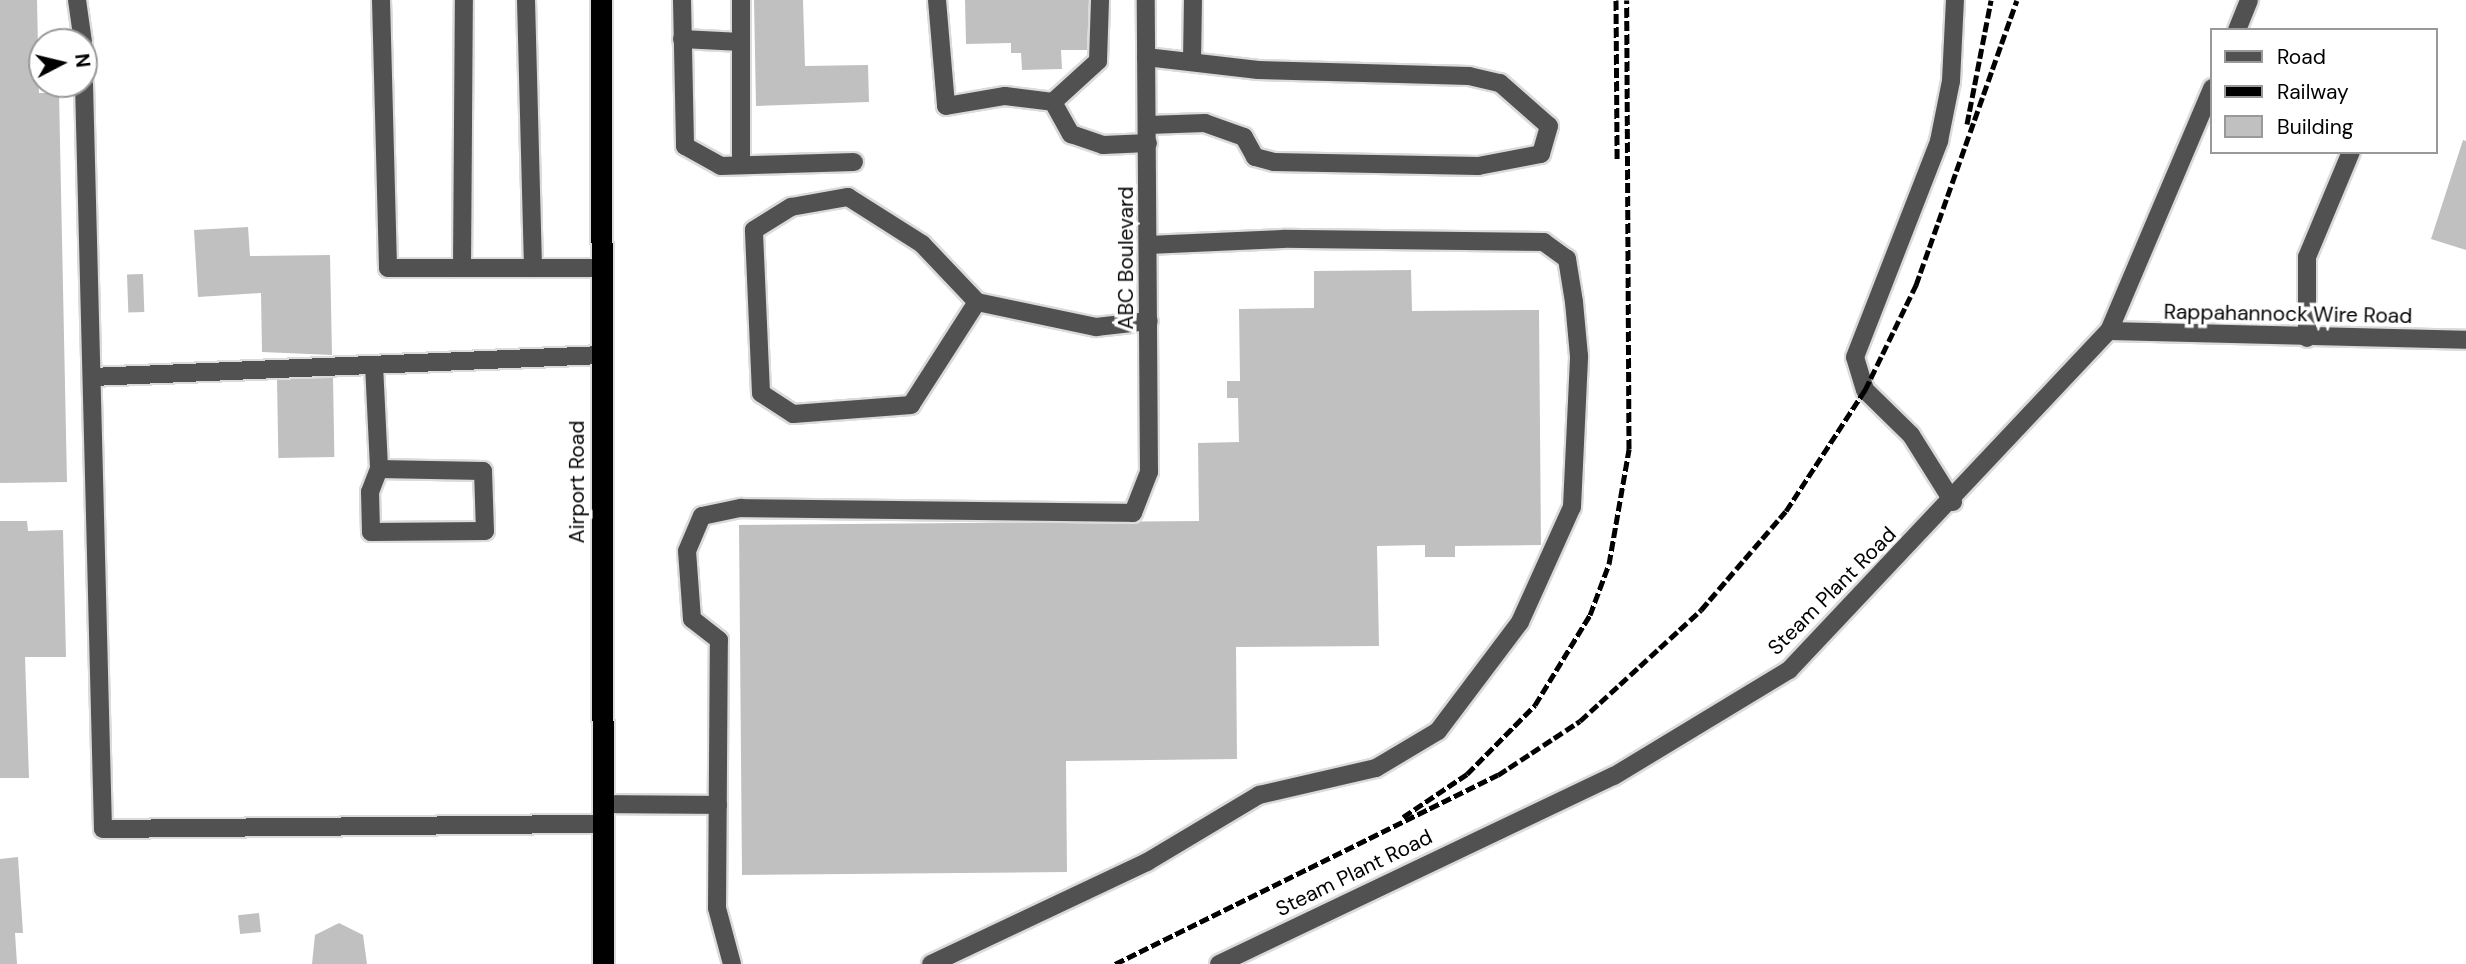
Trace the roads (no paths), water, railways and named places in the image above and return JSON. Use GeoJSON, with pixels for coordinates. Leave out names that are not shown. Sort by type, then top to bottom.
{"type":"FeatureCollection","features":[{"type":"Feature","properties":{"kind":"highway","name":"Airport Road"},"geometry":{"type":"LineString","coordinates":[[601,0],[603,964]]}},
{"type":"Feature","properties":{"kind":"street"},"geometry":{"type":"LineString","coordinates":[[77,0],[81,28]]}},
{"type":"Feature","properties":{"kind":"street"},"geometry":{"type":"LineString","coordinates":[[381,0],[388,268],[601,268]]}},
{"type":"Feature","properties":{"kind":"street"},"geometry":{"type":"LineString","coordinates":[[462,268],[464,0]]}},
{"type":"Feature","properties":{"kind":"street"},"geometry":{"type":"LineString","coordinates":[[526,0],[533,268]]}},
{"type":"Feature","properties":{"kind":"street"},"geometry":{"type":"LineString","coordinates":[[682,0],[685,146],[721,166],[854,162]]}},
{"type":"Feature","properties":{"kind":"street"},"geometry":{"type":"LineString","coordinates":[[741,0],[741,165]]}},
{"type":"Feature","properties":{"kind":"street"},"geometry":{"type":"LineString","coordinates":[[937,0],[946,106],[1005,96],[1053,102],[1098,61],[1100,0]]}},
{"type":"Feature","properties":{"kind":"street","name":"ABC Boulevard"},"geometry":{"type":"LineString","coordinates":[[718,805],[719,640],[692,619],[687,551],[702,516],[741,508],[1133,513],[1149,472],[1146,0]]}},
{"type":"Feature","properties":{"kind":"street"},"geometry":{"type":"LineString","coordinates":[[1192,62],[1193,0]]}},
{"type":"Feature","properties":{"kind":"street"},"geometry":{"type":"LineString","coordinates":[[1953,502],[1911,435],[1865,390],[1855,357],[1940,142],[1951,81],[1955,0]]}},
{"type":"Feature","properties":{"kind":"street"},"geometry":{"type":"LineString","coordinates":[[2238,28],[2249,0]]}},
{"type":"Feature","properties":{"kind":"street"},"geometry":{"type":"LineString","coordinates":[[682,39],[741,42]]}},
{"type":"Feature","properties":{"kind":"street"},"geometry":{"type":"LineString","coordinates":[[1053,102],[1071,134],[1103,145],[1205,123],[1244,137],[1255,157],[1274,162],[1478,166],[1541,154],[1549,126],[1500,83],[1469,76],[1192,62],[1146,57]]}},
{"type":"Feature","properties":{"kind":"street","name":"Steam Plant Road"},"geometry":{"type":"LineString","coordinates":[[1219,964],[1614,776],[1789,670],[1953,502],[2109,331],[2210,93]]}},
{"type":"Feature","properties":{"kind":"street"},"geometry":{"type":"LineString","coordinates":[[84,98],[103,829],[602,814],[718,805],[717,908],[732,964]]}},
{"type":"Feature","properties":{"kind":"street"},"geometry":{"type":"LineString","coordinates":[[2307,338],[2307,257],[2350,154]]}},
{"type":"Feature","properties":{"kind":"street"},"geometry":{"type":"LineString","coordinates":[[977,302],[911,405],[793,414],[761,393],[754,230],[791,207],[848,197],[922,244],[977,302],[1096,327],[1149,321]]}},
{"type":"Feature","properties":{"kind":"street"},"geometry":{"type":"LineString","coordinates":[[931,964],[1147,862],[1259,794],[1376,768],[1438,731],[1520,622],[1572,507],[1579,355],[1574,302],[1567,259],[1544,242],[1283,239],[1148,246]]}},
{"type":"Feature","properties":{"kind":"street","name":"Rappahannock Wire Road"},"geometry":{"type":"LineString","coordinates":[[2109,331],[2466,340]]}},
{"type":"Feature","properties":{"kind":"street"},"geometry":{"type":"LineString","coordinates":[[92,377],[601,355]]}},
{"type":"Feature","properties":{"kind":"street"},"geometry":{"type":"LineString","coordinates":[[374,365],[379,469],[370,492],[371,532],[485,531],[483,471],[379,469]]}},
{"type":"Feature","properties":{"kind":"railway"},"geometry":{"type":"LineString","coordinates":[[1616,0],[1617,161]]}},
{"type":"Feature","properties":{"kind":"railway"},"geometry":{"type":"LineString","coordinates":[[1403,817],[1467,774],[1535,705],[1590,615],[1609,564],[1629,449],[1627,0]]}},
{"type":"Feature","properties":{"kind":"railway"},"geometry":{"type":"LineString","coordinates":[[1967,124],[1991,0]]}},
{"type":"Feature","properties":{"kind":"railway"},"geometry":{"type":"LineString","coordinates":[[1115,964],[1498,775],[1580,721],[1701,610],[1786,511],[1865,390],[1916,285],[2017,0]]}}]}
